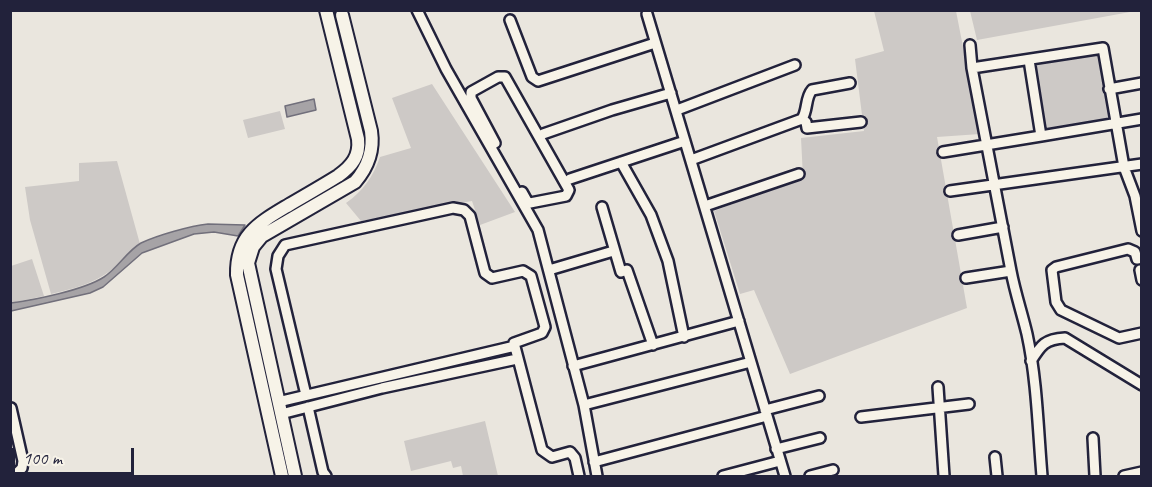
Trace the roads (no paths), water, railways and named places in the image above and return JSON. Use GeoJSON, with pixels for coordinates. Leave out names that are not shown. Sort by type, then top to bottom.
{"type":"FeatureCollection","features":[{"type":"Feature","properties":{"kind":"main road"},"geometry":{"type":"LineString","coordinates":[[282,477],[260,349],[248,269],[249,258],[253,247],[267,232],[347,187],[360,177],[371,152],[372,138],[345,13],[333,15],[326,10]]}},
{"type":"Feature","properties":{"kind":"main road"},"geometry":{"type":"LineString","coordinates":[[295,477],[280,408],[237,275],[237,261],[241,246],[249,233],[260,223],[338,176],[354,161],[358,145],[326,10]]}},
{"type":"Feature","properties":{"kind":"main road"},"geometry":{"type":"LineString","coordinates":[[338,176],[347,187]]}},
{"type":"Feature","properties":{"kind":"street"},"geometry":{"type":"LineString","coordinates":[[417,10],[446,69],[492,145],[527,201],[566,196],[569,190],[505,76],[498,76],[471,92],[471,98],[492,145],[537,230],[584,405],[597,477]]}},
{"type":"Feature","properties":{"kind":"street"},"geometry":{"type":"LineString","coordinates":[[646,14],[677,110],[785,477]]}},
{"type":"Feature","properties":{"kind":"street"},"geometry":{"type":"LineString","coordinates":[[510,20],[532,77],[538,81],[655,43]]}},
{"type":"Feature","properties":{"kind":"street"},"geometry":{"type":"LineString","coordinates":[[969,45],[1017,303],[1027,334],[1042,477]]}},
{"type":"Feature","properties":{"kind":"street"},"geometry":{"type":"LineString","coordinates":[[972,68],[1103,48],[1124,166],[1135,196],[1142,231]]}},
{"type":"Feature","properties":{"kind":"street"},"geometry":{"type":"LineString","coordinates":[[1029,60],[1041,136]]}},
{"type":"Feature","properties":{"kind":"street"},"geometry":{"type":"LineString","coordinates":[[677,110],[795,65]]}},
{"type":"Feature","properties":{"kind":"street"},"geometry":{"type":"LineString","coordinates":[[691,160],[802,119],[808,94],[812,90],[850,83]]}},
{"type":"Feature","properties":{"kind":"street"},"geometry":{"type":"LineString","coordinates":[[1109,89],[1142,83]]}},
{"type":"Feature","properties":{"kind":"street"},"geometry":{"type":"LineString","coordinates":[[543,134],[612,110],[671,93]]}},
{"type":"Feature","properties":{"kind":"street"},"geometry":{"type":"LineString","coordinates":[[802,119],[806,122],[807,128],[861,122]]}},
{"type":"Feature","properties":{"kind":"street"},"geometry":{"type":"LineString","coordinates":[[943,152],[1142,119]]}},
{"type":"Feature","properties":{"kind":"street"},"geometry":{"type":"LineString","coordinates":[[570,179],[686,141]]}},
{"type":"Feature","properties":{"kind":"street"},"geometry":{"type":"LineString","coordinates":[[621,162],[651,215],[668,261],[684,336]]}},
{"type":"Feature","properties":{"kind":"street"},"geometry":{"type":"LineString","coordinates":[[950,191],[1142,164]]}},
{"type":"Feature","properties":{"kind":"street"},"geometry":{"type":"LineString","coordinates":[[705,206],[799,174]]}},
{"type":"Feature","properties":{"kind":"street"},"geometry":{"type":"LineString","coordinates":[[602,207],[621,272],[627,270],[653,345]]}},
{"type":"Feature","properties":{"kind":"street"},"geometry":{"type":"LineString","coordinates":[[306,395],[276,268],[278,256],[285,245],[453,208],[464,210],[470,216],[488,277],[523,271],[531,276],[545,327],[542,333],[514,343],[517,359],[542,450],[552,457],[570,452],[575,458],[579,477]]}},
{"type":"Feature","properties":{"kind":"street"},"geometry":{"type":"LineString","coordinates":[[958,235],[1003,227]]}},
{"type":"Feature","properties":{"kind":"street"},"geometry":{"type":"LineString","coordinates":[[1141,274],[1139,259],[1135,252],[1128,249],[1056,267],[1052,270],[1056,302],[1061,310],[1119,338],[1142,333]]}},
{"type":"Feature","properties":{"kind":"street"},"geometry":{"type":"LineString","coordinates":[[549,270],[610,252]]}},
{"type":"Feature","properties":{"kind":"street"},"geometry":{"type":"LineString","coordinates":[[966,278],[1011,271]]}},
{"type":"Feature","properties":{"kind":"street"},"geometry":{"type":"LineString","coordinates":[[573,366],[739,321]]}},
{"type":"Feature","properties":{"kind":"street"},"geometry":{"type":"LineString","coordinates":[[1031,361],[1043,343],[1065,338],[1142,385]]}},
{"type":"Feature","properties":{"kind":"street"},"geometry":{"type":"LineString","coordinates":[[280,408],[306,395],[515,346]]}},
{"type":"Feature","properties":{"kind":"street"},"geometry":{"type":"LineString","coordinates":[[280,408],[308,407],[517,359]]}},
{"type":"Feature","properties":{"kind":"street"},"geometry":{"type":"LineString","coordinates":[[584,405],[751,362]]}},
{"type":"Feature","properties":{"kind":"street"},"geometry":{"type":"LineString","coordinates":[[343,387],[345,398]]}},
{"type":"Feature","properties":{"kind":"street"},"geometry":{"type":"LineString","coordinates":[[938,387],[944,477]]}},
{"type":"Feature","properties":{"kind":"street"},"geometry":{"type":"LineString","coordinates":[[594,462],[819,396]]}},
{"type":"Feature","properties":{"kind":"street"},"geometry":{"type":"LineString","coordinates":[[861,417],[969,404]]}},
{"type":"Feature","properties":{"kind":"street"},"geometry":{"type":"LineString","coordinates":[[308,407],[326,477]]}},
{"type":"Feature","properties":{"kind":"street"},"geometry":{"type":"LineString","coordinates":[[11,408],[23,461],[22,468],[14,477]]}},
{"type":"Feature","properties":{"kind":"street"},"geometry":{"type":"LineString","coordinates":[[777,449],[820,438]]}},
{"type":"Feature","properties":{"kind":"street"},"geometry":{"type":"LineString","coordinates":[[1093,438],[1095,477]]}},
{"type":"Feature","properties":{"kind":"street"},"geometry":{"type":"LineString","coordinates":[[995,457],[997,477]]}},
{"type":"Feature","properties":{"kind":"street"},"geometry":{"type":"LineString","coordinates":[[723,477],[780,462]]}},
{"type":"Feature","properties":{"kind":"street"},"geometry":{"type":"LineString","coordinates":[[810,477],[832,470]]}},
{"type":"Feature","properties":{"kind":"street"},"geometry":{"type":"LineString","coordinates":[[1124,477],[1142,472]]}}]}
